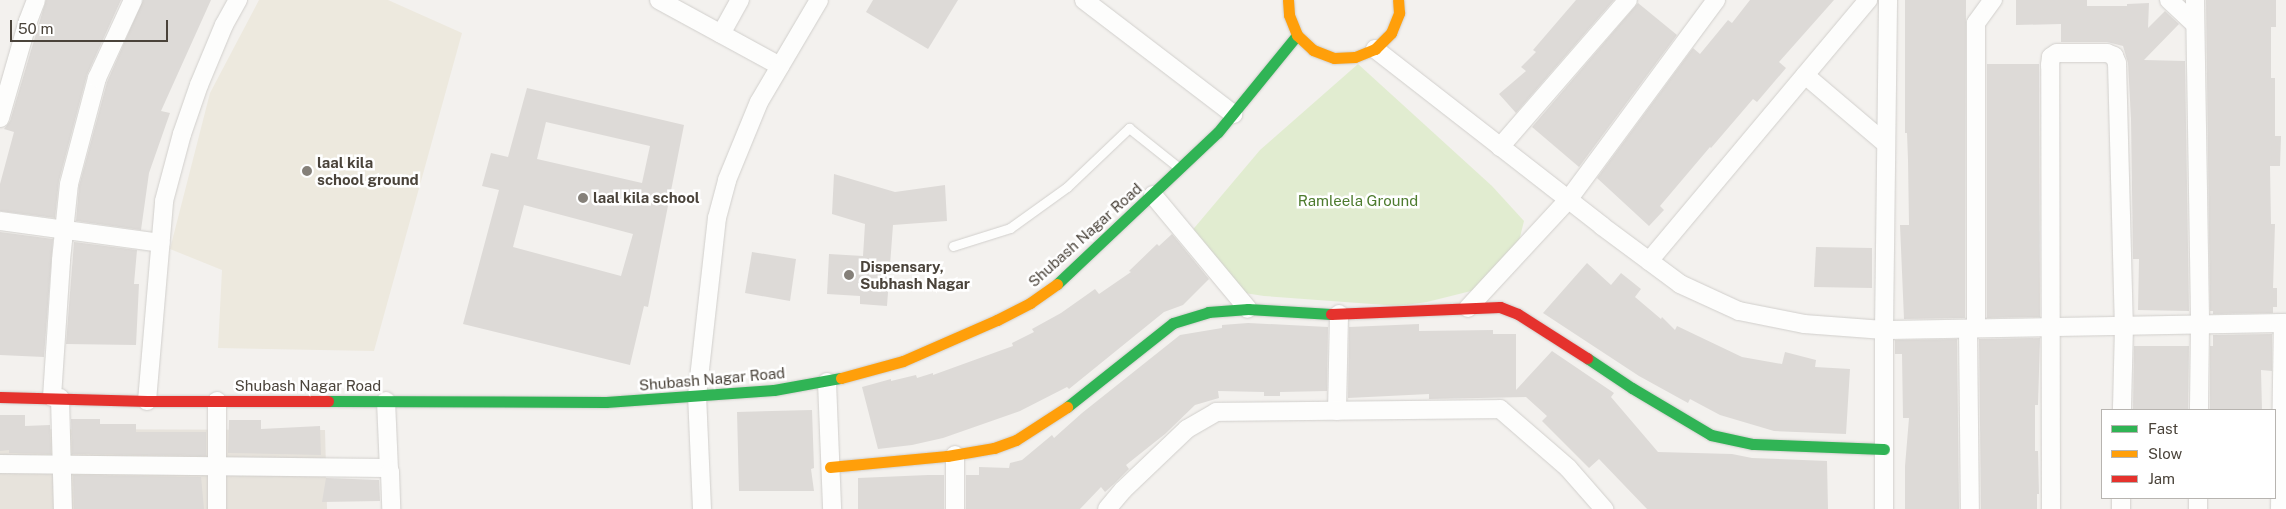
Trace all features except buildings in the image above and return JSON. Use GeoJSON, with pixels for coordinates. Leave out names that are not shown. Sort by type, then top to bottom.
{"type":"FeatureCollection","features":[{"type":"Feature","properties":{"kind":"street"},"geometry":{"type":"LineString","coordinates":[[0,118],[28,21],[36,0]]}},
{"type":"Feature","properties":{"kind":"street"},"geometry":{"type":"LineString","coordinates":[[63,509],[62,464],[56,398],[64,228],[70,184],[96,78],[133,0]]}},
{"type":"Feature","properties":{"kind":"street"},"geometry":{"type":"LineString","coordinates":[[147,400],[164,200],[182,134],[210,59],[238,0]]}},
{"type":"Feature","properties":{"kind":"street"},"geometry":{"type":"LineString","coordinates":[[660,0],[780,66]]}},
{"type":"Feature","properties":{"kind":"street"},"geometry":{"type":"LineString","coordinates":[[722,34],[740,0]]}},
{"type":"Feature","properties":{"kind":"street"},"geometry":{"type":"LineString","coordinates":[[702,509],[697,396],[718,218],[727,180],[759,102],[819,0]]}},
{"type":"Feature","properties":{"kind":"street"},"geometry":{"type":"LineString","coordinates":[[1084,0],[1233,114]]}},
{"type":"Feature","properties":{"kind":"street"},"geometry":{"type":"LineString","coordinates":[[1288,0],[1289,15],[1297,35],[1313,50],[1334,58],[1355,57],[1375,49],[1391,33],[1399,13],[1398,0]]}},
{"type":"Feature","properties":{"kind":"street"},"geometry":{"type":"LineString","coordinates":[[1500,146],[1628,0]]}},
{"type":"Feature","properties":{"kind":"street"},"geometry":{"type":"LineString","coordinates":[[1468,308],[1568,200],[1716,0]]}},
{"type":"Feature","properties":{"kind":"street"},"geometry":{"type":"LineString","coordinates":[[1849,0],[1851,20]]}},
{"type":"Feature","properties":{"kind":"street"},"geometry":{"type":"LineString","coordinates":[[1649,261],[1868,0]]}},
{"type":"Feature","properties":{"kind":"street"},"geometry":{"type":"LineString","coordinates":[[1884,509],[1888,0]]}},
{"type":"Feature","properties":{"kind":"street"},"geometry":{"type":"LineString","coordinates":[[1970,509],[1976,23],[1993,0]]}},
{"type":"Feature","properties":{"kind":"street"},"geometry":{"type":"LineString","coordinates":[[2169,0],[2195,24]]}},
{"type":"Feature","properties":{"kind":"street"},"geometry":{"type":"LineString","coordinates":[[2195,0],[2200,325],[2199,409]]}},
{"type":"Feature","properties":{"kind":"street","name":"Shubash Nagar Road"},"geometry":{"type":"LineString","coordinates":[[0,397],[217,401],[606,402],[774,390],[827,382],[928,352],[1030,303],[1055,286],[1180,169],[1233,114],[1297,35]]}},
{"type":"Feature","properties":{"kind":"street"},"geometry":{"type":"LineString","coordinates":[[1375,49],[1568,200],[1680,284],[1739,311],[1804,324],[1884,330],[2284,324],[2280,509]]}},
{"type":"Feature","properties":{"kind":"street"},"geometry":{"type":"LineString","coordinates":[[2051,509],[2050,65],[2051,57],[2057,53],[2107,53],[2114,56],[2116,62],[2124,326],[2122,409]]}},
{"type":"Feature","properties":{"kind":"street"},"geometry":{"type":"LineString","coordinates":[[1804,75],[1886,144]]}},
{"type":"Feature","properties":{"kind":"street"},"geometry":{"type":"LineString","coordinates":[[1153,195],[1248,308]]}},
{"type":"Feature","properties":{"kind":"street"},"geometry":{"type":"LineString","coordinates":[[0,221],[64,228],[161,243]]}},
{"type":"Feature","properties":{"kind":"street"},"geometry":{"type":"LineString","coordinates":[[830,467],[912,461],[954,455],[994,448],[1016,440],[1034,430],[1120,367],[1173,323],[1208,312],[1248,308],[1339,314],[1500,307],[1518,314],[1576,349],[1689,424],[1711,435],[1753,444],[1884,449]]}},
{"type":"Feature","properties":{"kind":"street"},"geometry":{"type":"LineString","coordinates":[[1337,411],[1339,314]]}},
{"type":"Feature","properties":{"kind":"street"},"geometry":{"type":"LineString","coordinates":[[827,382],[832,509]]}},
{"type":"Feature","properties":{"kind":"street"},"geometry":{"type":"LineString","coordinates":[[217,401],[217,509]]}},
{"type":"Feature","properties":{"kind":"street"},"geometry":{"type":"LineString","coordinates":[[386,401],[391,509]]}},
{"type":"Feature","properties":{"kind":"street"},"geometry":{"type":"LineString","coordinates":[[1107,509],[1123,490],[1187,430],[1216,412],[1500,409],[1568,468],[1604,509]]}},
{"type":"Feature","properties":{"kind":"street"},"geometry":{"type":"LineString","coordinates":[[954,455],[955,509]]}},
{"type":"Feature","properties":{"kind":"street"},"geometry":{"type":"LineString","coordinates":[[0,464],[389,469]]}},
{"type":"Feature","properties":{"kind":"lane"},"geometry":{"type":"LineString","coordinates":[[953,246],[1010,228],[1067,187],[1129,128],[1180,169]]}},
{"type":"Feature","properties":{"kind":"shaded area","name":"laal kila school ground"},"geometry":{"type":"Polygon","coordinates":[[[259,0],[388,0],[462,33],[374,351],[218,348],[222,270],[170,249],[210,93],[259,0]]]}},
{"type":"Feature","properties":{"kind":"shaded area"},"geometry":{"type":"Polygon","coordinates":[[[0,429],[325,430],[327,509],[0,509],[0,429]]]}},
{"type":"Feature","properties":{"kind":"green space","name":"Ramleela Ground"},"geometry":{"type":"Polygon","coordinates":[[[1358,64],[1492,186],[1524,221],[1516,253],[1490,283],[1471,291],[1427,302],[1399,306],[1264,296],[1238,292],[1190,233],[1260,150],[1358,64]]]}},
{"type":"Feature","properties":{"kind":"traffic: fast"},"geometry":{"type":"LineString","coordinates":[[1057,284],[1218,132],[1297,35]]}},
{"type":"Feature","properties":{"kind":"traffic: fast"},"geometry":{"type":"LineString","coordinates":[[1067,407],[1173,323],[1208,312],[1248,309],[1331,314]]}},
{"type":"Feature","properties":{"kind":"traffic: fast"},"geometry":{"type":"LineString","coordinates":[[1587,358],[1632,388],[1711,435],[1753,444],[1884,449]]}},
{"type":"Feature","properties":{"kind":"traffic: fast"},"geometry":{"type":"LineString","coordinates":[[328,401],[606,402],[774,390],[841,378]]}},
{"type":"Feature","properties":{"kind":"traffic: slow"},"geometry":{"type":"LineString","coordinates":[[1288,0],[1289,15],[1297,35],[1313,50],[1334,58],[1355,57],[1375,49],[1391,33],[1399,13],[1398,0]]}},
{"type":"Feature","properties":{"kind":"traffic: slow"},"geometry":{"type":"LineString","coordinates":[[841,378],[903,361],[997,320],[1030,303],[1057,284]]}},
{"type":"Feature","properties":{"kind":"traffic: slow"},"geometry":{"type":"LineString","coordinates":[[830,467],[947,456],[994,448],[1016,440],[1067,407]]}},
{"type":"Feature","properties":{"kind":"traffic: jam"},"geometry":{"type":"LineString","coordinates":[[1331,314],[1500,307],[1518,314],[1587,358]]}},
{"type":"Feature","properties":{"kind":"traffic: jam"},"geometry":{"type":"LineString","coordinates":[[0,397],[147,401],[328,401]]}},
{"type":"Feature","properties":{"kind":"place","name":"laal kila school ground"},"geometry":{"type":"Point","coordinates":[307,171]}},
{"type":"Feature","properties":{"kind":"place","name":"laal kila school"},"geometry":{"type":"Point","coordinates":[583,198]}},
{"type":"Feature","properties":{"kind":"place","name":"Dispensary, Subhash Nagar"},"geometry":{"type":"Point","coordinates":[849,275]}}]}
